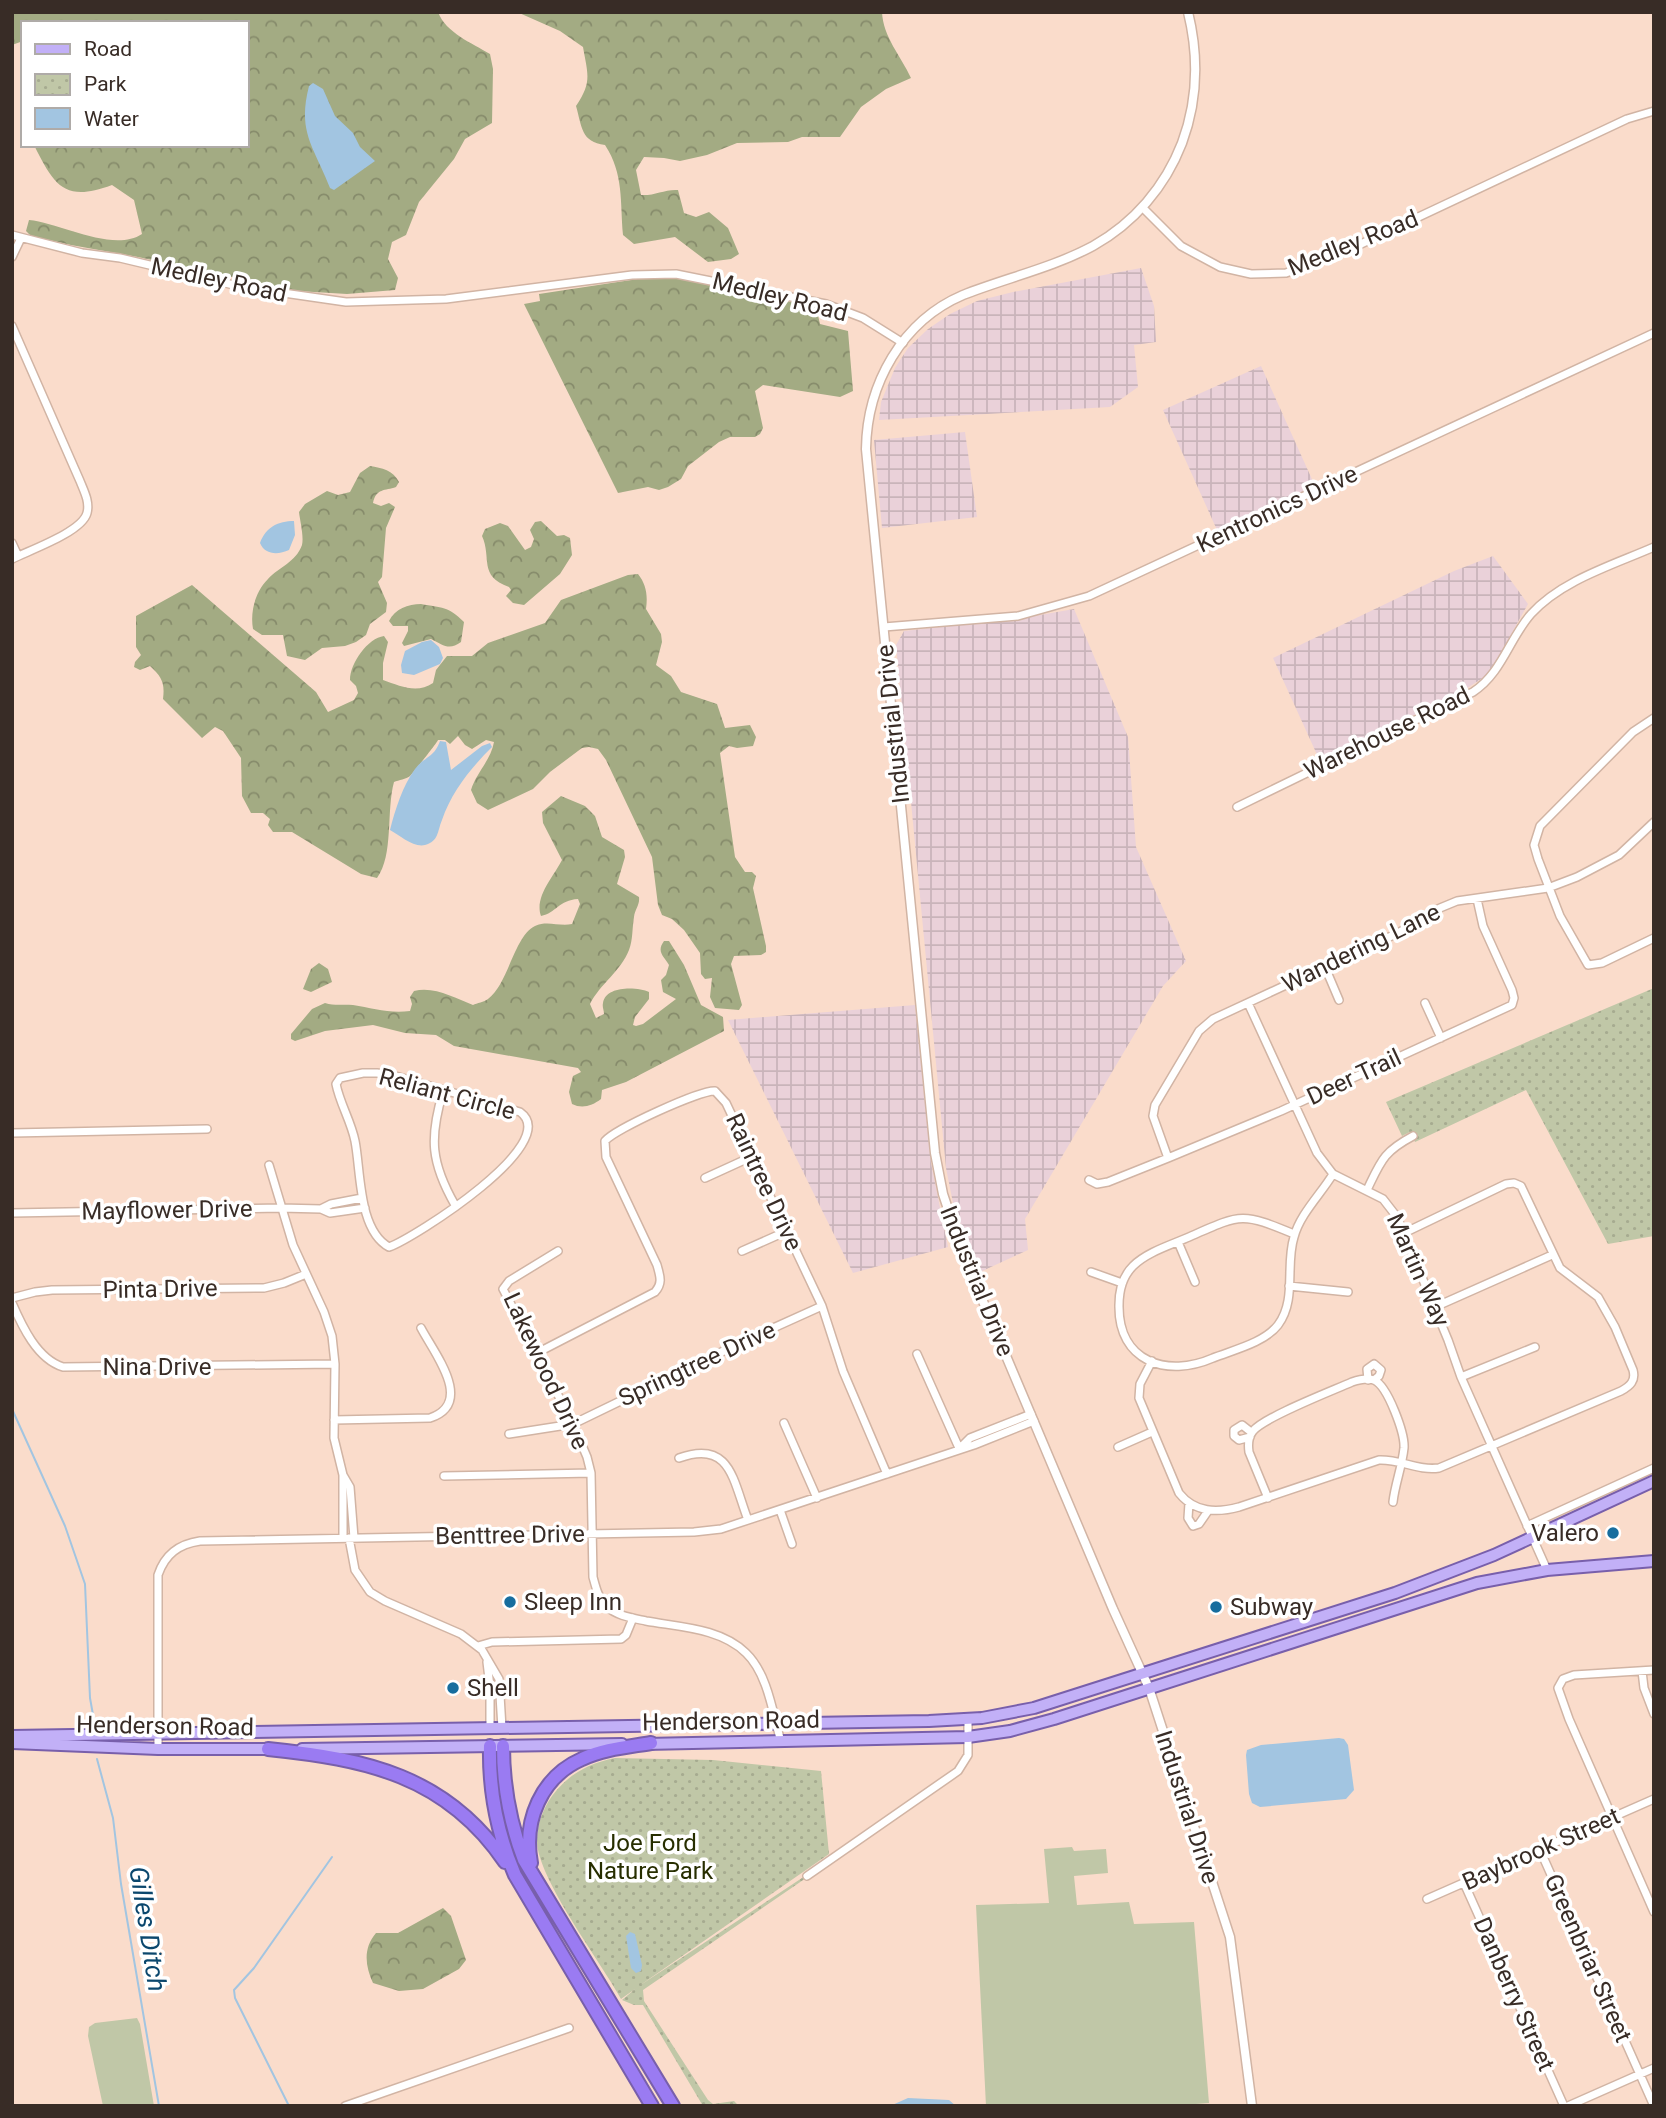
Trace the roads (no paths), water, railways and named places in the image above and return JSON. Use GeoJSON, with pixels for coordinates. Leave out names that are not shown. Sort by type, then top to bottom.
{"type":"FeatureCollection","features":[{"type":"Feature","properties":{"kind":"highway"},"geometry":{"type":"LineString","coordinates":[[534,1877],[529,1847],[531,1821],[539,1799],[553,1779],[572,1763],[584,1758],[610,1750],[651,1744]]}},
{"type":"Feature","properties":{"kind":"highway"},"geometry":{"type":"LineString","coordinates":[[496,1746],[511,1821],[522,1853],[673,2106]]}},
{"type":"Feature","properties":{"kind":"highway"},"geometry":{"type":"LineString","coordinates":[[496,1746],[489,1775],[497,1822],[524,1892]]}},
{"type":"Feature","properties":{"kind":"highway"},"geometry":{"type":"LineString","coordinates":[[268,1749],[360,1762],[403,1777],[458,1810],[502,1857],[652,2106]]}},
{"type":"Feature","properties":{"kind":"highway"},"geometry":{"type":"LineString","coordinates":[[616,2012],[678,2106]]}},
{"type":"Feature","properties":{"kind":"main road","name":"Henderson Road"},"geometry":{"type":"LineString","coordinates":[[12,1736],[968,1719],[1034,1708],[1379,1598],[1461,1569],[1654,1481]]}},
{"type":"Feature","properties":{"kind":"main road","name":"Henderson Road"},"geometry":{"type":"LineString","coordinates":[[12,1743],[158,1749],[268,1749],[968,1737],[1025,1727],[1429,1597],[1487,1581],[1548,1570],[1654,1561]]}},
{"type":"Feature","properties":{"kind":"main road"},"geometry":{"type":"LineString","coordinates":[[490,1728],[496,1746]]}},
{"type":"Feature","properties":{"kind":"main road"},"geometry":{"type":"LineString","coordinates":[[496,1746],[502,1728]]}},
{"type":"Feature","properties":{"kind":"street"},"geometry":{"type":"LineString","coordinates":[[903,343],[923,321],[948,303],[1074,255],[1111,234],[1143,208],[1171,166],[1191,113],[1196,52],[1188,12]]}},
{"type":"Feature","properties":{"kind":"street","name":"Medley Road"},"geometry":{"type":"LineString","coordinates":[[1143,208],[1181,246],[1220,268],[1251,274],[1286,273],[1344,252],[1622,121],[1654,111]]}},
{"type":"Feature","properties":{"kind":"street"},"geometry":{"type":"LineString","coordinates":[[12,257],[15,237]]}},
{"type":"Feature","properties":{"kind":"street","name":"Medley Road"},"geometry":{"type":"LineString","coordinates":[[15,237],[242,286],[346,302],[446,299],[632,275],[676,274],[826,304],[863,318],[903,343]]}},
{"type":"Feature","properties":{"kind":"street"},"geometry":{"type":"LineString","coordinates":[[12,326],[88,504],[86,517],[76,528],[15,557],[12,543]]}},
{"type":"Feature","properties":{"kind":"street","name":"Kentronics Drive"},"geometry":{"type":"LineString","coordinates":[[884,627],[1018,616],[1088,596],[1654,333]]}},
{"type":"Feature","properties":{"kind":"street","name":"Industrial Drive"},"geometry":{"type":"LineString","coordinates":[[903,343],[887,364],[875,391],[866,430],[939,1175],[962,1254],[1149,1688],[1230,1937],[1252,2106]]}},
{"type":"Feature","properties":{"kind":"street","name":"Warehouse Road"},"geometry":{"type":"LineString","coordinates":[[1237,807],[1473,692],[1495,672],[1528,617],[1552,596],[1578,581],[1654,547]]}},
{"type":"Feature","properties":{"kind":"street"},"geometry":{"type":"LineString","coordinates":[[1654,718],[1633,732],[1540,826],[1534,845],[1560,916],[1585,963],[1593,966],[1654,938]]}},
{"type":"Feature","properties":{"kind":"street","name":"Wandering Lane"},"geometry":{"type":"LineString","coordinates":[[1168,1158],[1153,1116],[1155,1105],[1199,1031],[1213,1019],[1407,929],[1440,908],[1457,901],[1548,888],[1611,860],[1654,821]]}},
{"type":"Feature","properties":{"kind":"street","name":"Deer Trail"},"geometry":{"type":"LineString","coordinates":[[1088,1180],[1097,1184],[1108,1182],[1295,1105],[1514,1002],[1512,990],[1483,926],[1477,899]]}},
{"type":"Feature","properties":{"kind":"street"},"geometry":{"type":"LineString","coordinates":[[1325,967],[1339,1000]]}},
{"type":"Feature","properties":{"kind":"street","name":"Martin Way"},"geometry":{"type":"LineString","coordinates":[[1248,1003],[1317,1153],[1333,1174],[1389,1204],[1435,1307],[1490,1446],[1548,1570]]}},
{"type":"Feature","properties":{"kind":"street"},"geometry":{"type":"LineString","coordinates":[[1425,1003],[1441,1038]]}},
{"type":"Feature","properties":{"kind":"street","name":"Reliant Circle"},"geometry":{"type":"LineString","coordinates":[[377,1073],[520,1112],[527,1119],[521,1145],[506,1166],[485,1186],[433,1223],[389,1247],[378,1236],[362,1198],[355,1141],[338,1092],[338,1081],[350,1075],[377,1073]]}},
{"type":"Feature","properties":{"kind":"street","name":"Raintree Drive"},"geometry":{"type":"LineString","coordinates":[[536,1354],[655,1292],[660,1283],[657,1265],[606,1157],[604,1146],[608,1137],[691,1097],[705,1091],[715,1091],[726,1103],[822,1306],[843,1371],[887,1474]]}},
{"type":"Feature","properties":{"kind":"street"},"geometry":{"type":"LineString","coordinates":[[443,1092],[435,1125],[435,1155],[441,1181],[455,1205]]}},
{"type":"Feature","properties":{"kind":"street"},"geometry":{"type":"LineString","coordinates":[[12,1133],[206,1129]]}},
{"type":"Feature","properties":{"kind":"street"},"geometry":{"type":"LineString","coordinates":[[1367,1191],[1386,1154],[1394,1146],[1413,1136]]}},
{"type":"Feature","properties":{"kind":"street"},"geometry":{"type":"LineString","coordinates":[[705,1178],[751,1157]]}},
{"type":"Feature","properties":{"kind":"street"},"geometry":{"type":"LineString","coordinates":[[269,1165],[294,1248],[331,1332],[335,1364],[336,1450],[343,1475],[355,1570],[370,1592],[461,1634],[478,1646],[499,1679],[502,1728]]}},
{"type":"Feature","properties":{"kind":"street"},"geometry":{"type":"LineString","coordinates":[[1294,1234],[1245,1217],[1227,1221],[1137,1262],[1122,1283],[1119,1310],[1123,1333],[1134,1349],[1152,1362],[1173,1368],[1199,1364],[1268,1335],[1283,1318],[1288,1303],[1294,1234],[1333,1174]]}},
{"type":"Feature","properties":{"kind":"street"},"geometry":{"type":"LineString","coordinates":[[1152,1362],[1140,1384],[1141,1405],[1176,1487],[1189,1503],[1208,1511],[1224,1511],[1268,1498],[1371,1462],[1386,1460],[1420,1468],[1440,1468],[1621,1391],[1631,1384],[1634,1375],[1615,1327],[1592,1291],[1566,1273],[1552,1255],[1521,1186],[1510,1184],[1404,1233]]}},
{"type":"Feature","properties":{"kind":"street","name":"Mayflower Drive"},"geometry":{"type":"LineString","coordinates":[[321,1209],[331,1204],[362,1198]]}},
{"type":"Feature","properties":{"kind":"street","name":"Mayflower Drive"},"geometry":{"type":"LineString","coordinates":[[12,1213],[281,1208],[321,1209],[330,1213],[365,1208]]}},
{"type":"Feature","properties":{"kind":"street"},"geometry":{"type":"LineString","coordinates":[[742,1251],[786,1231]]}},
{"type":"Feature","properties":{"kind":"street"},"geometry":{"type":"LineString","coordinates":[[1178,1242],[1195,1282]]}},
{"type":"Feature","properties":{"kind":"street","name":"Lakewood Drive"},"geometry":{"type":"LineString","coordinates":[[558,1251],[509,1281],[503,1289],[573,1424],[587,1457],[591,1473],[593,1577],[597,1591],[611,1609],[633,1618],[710,1633],[735,1643],[748,1654],[757,1668],[781,1742]]}},
{"type":"Feature","properties":{"kind":"street"},"geometry":{"type":"LineString","coordinates":[[1435,1307],[1552,1255]]}},
{"type":"Feature","properties":{"kind":"street"},"geometry":{"type":"LineString","coordinates":[[1091,1272],[1122,1283]]}},
{"type":"Feature","properties":{"kind":"street","name":"Pinta Drive"},"geometry":{"type":"LineString","coordinates":[[12,1300],[52,1290],[264,1288],[306,1274]]}},
{"type":"Feature","properties":{"kind":"street"},"geometry":{"type":"LineString","coordinates":[[1289,1286],[1348,1292]]}},
{"type":"Feature","properties":{"kind":"street","name":"Nina Drive"},"geometry":{"type":"LineString","coordinates":[[12,1300],[43,1356],[63,1367],[335,1364]]}},
{"type":"Feature","properties":{"kind":"street","name":"Springtree Drive"},"geometry":{"type":"LineString","coordinates":[[509,1434],[573,1424],[740,1342],[822,1306]]}},
{"type":"Feature","properties":{"kind":"street"},"geometry":{"type":"LineString","coordinates":[[334,1420],[430,1418],[442,1412],[450,1401],[450,1381],[421,1328]]}},
{"type":"Feature","properties":{"kind":"street"},"geometry":{"type":"LineString","coordinates":[[1461,1377],[1535,1347]]}},
{"type":"Feature","properties":{"kind":"street"},"geometry":{"type":"LineString","coordinates":[[917,1354],[959,1448]]}},
{"type":"Feature","properties":{"kind":"street"},"geometry":{"type":"LineString","coordinates":[[1268,1498],[1249,1452],[1250,1435],[1267,1420],[1352,1382],[1371,1380],[1386,1393],[1401,1429],[1404,1444],[1393,1502]]}},
{"type":"Feature","properties":{"kind":"street","name":"Benttree Drive"},"geometry":{"type":"LineString","coordinates":[[158,1749],[157,1589],[161,1568],[170,1554],[181,1546],[200,1541],[694,1532],[721,1529],[974,1445],[1032,1418]]}},
{"type":"Feature","properties":{"kind":"street"},"geometry":{"type":"LineString","coordinates":[[784,1423],[817,1498]]}},
{"type":"Feature","properties":{"kind":"street"},"geometry":{"type":"LineString","coordinates":[[1118,1447],[1152,1432]]}},
{"type":"Feature","properties":{"kind":"street"},"geometry":{"type":"LineString","coordinates":[[679,1458],[702,1452],[719,1457],[730,1472],[748,1520]]}},
{"type":"Feature","properties":{"kind":"street"},"geometry":{"type":"LineString","coordinates":[[1527,1526],[1654,1468]]}},
{"type":"Feature","properties":{"kind":"street"},"geometry":{"type":"LineString","coordinates":[[444,1476],[591,1473]]}},
{"type":"Feature","properties":{"kind":"street"},"geometry":{"type":"LineString","coordinates":[[1189,1503],[1188,1518],[1193,1526],[1199,1524],[1208,1511]]}},
{"type":"Feature","properties":{"kind":"street"},"geometry":{"type":"LineString","coordinates":[[780,1510],[792,1544]]}},
{"type":"Feature","properties":{"kind":"street"},"geometry":{"type":"LineString","coordinates":[[478,1646],[492,1642],[621,1639],[626,1635],[633,1618]]}},
{"type":"Feature","properties":{"kind":"street"},"geometry":{"type":"LineString","coordinates":[[486,1658],[490,1687],[490,1728]]}},
{"type":"Feature","properties":{"kind":"street"},"geometry":{"type":"LineString","coordinates":[[1654,1670],[1574,1675],[1563,1679],[1558,1688],[1569,1719],[1654,1912]]}},
{"type":"Feature","properties":{"kind":"street"},"geometry":{"type":"LineString","coordinates":[[1642,1671],[1644,1688],[1654,1714]]}},
{"type":"Feature","properties":{"kind":"street"},"geometry":{"type":"LineString","coordinates":[[807,1876],[958,1771],[968,1755],[968,1719]]}},
{"type":"Feature","properties":{"kind":"street","name":"Baybrook Street"},"geometry":{"type":"LineString","coordinates":[[1427,1899],[1654,1800]]}},
{"type":"Feature","properties":{"kind":"street","name":"Greenbriar Street"},"geometry":{"type":"LineString","coordinates":[[1540,1850],[1654,2106]]}},
{"type":"Feature","properties":{"kind":"street","name":"Danberry Street"},"geometry":{"type":"LineString","coordinates":[[1464,1883],[1566,2106]]}},
{"type":"Feature","properties":{"kind":"street"},"geometry":{"type":"LineString","coordinates":[[345,2106],[569,2028]]}},
{"type":"Feature","properties":{"kind":"street"},"geometry":{"type":"LineString","coordinates":[[1566,2106],[1654,2068]]}},
{"type":"Feature","properties":{"kind":"water"},"geometry":{"type":"Polygon","coordinates":[[[313,83],[323,89],[335,116],[353,133],[360,147],[375,161],[334,190],[330,188],[306,128],[306,102],[309,86],[313,83]]]}},
{"type":"Feature","properties":{"kind":"water"},"geometry":{"type":"Polygon","coordinates":[[[294,521],[295,535],[289,550],[272,553],[262,547],[260,543],[269,529],[283,522],[294,521]]]}},
{"type":"Feature","properties":{"kind":"water"},"geometry":{"type":"Polygon","coordinates":[[[431,640],[439,647],[443,658],[440,664],[414,675],[402,673],[405,651],[431,640]]]}},
{"type":"Feature","properties":{"kind":"water"},"geometry":{"type":"Polygon","coordinates":[[[440,741],[446,742],[451,770],[482,746],[490,743],[492,747],[457,790],[435,838],[425,845],[416,845],[390,830],[411,775],[435,751],[440,741]]]}},
{"type":"Feature","properties":{"kind":"water"},"geometry":{"type":"Polygon","coordinates":[[[1344,1739],[1348,1745],[1354,1790],[1346,1799],[1260,1807],[1252,1803],[1249,1794],[1247,1750],[1261,1745],[1344,1739]]]}},
{"type":"Feature","properties":{"kind":"water"},"geometry":{"type":"Polygon","coordinates":[[[630,1932],[635,1934],[642,1965],[641,1971],[636,1973],[631,1968],[626,1936],[630,1932]]]}},
{"type":"Feature","properties":{"kind":"water"},"geometry":{"type":"Polygon","coordinates":[[[908,2098],[949,2100],[956,2106],[890,2106],[908,2098]]]}},
{"type":"Feature","properties":{"kind":"waterway","name":"Gilles Ditch"},"geometry":{"type":"LineString","coordinates":[[12,1409],[65,1526],[85,1584],[90,1698],[95,1726]]}},
{"type":"Feature","properties":{"kind":"waterway","name":"Gilles Ditch"},"geometry":{"type":"LineString","coordinates":[[97,1759],[113,1818],[121,1884],[159,2106]]}},
{"type":"Feature","properties":{"kind":"waterway"},"geometry":{"type":"LineString","coordinates":[[289,2106],[235,1998],[234,1990],[254,1968],[332,1857]]}},
{"type":"Feature","properties":{"kind":"place","name":"Valero"},"geometry":{"type":"Point","coordinates":[1613,1533]}},
{"type":"Feature","properties":{"kind":"place","name":"Sleep Inn"},"geometry":{"type":"Point","coordinates":[510,1602]}},
{"type":"Feature","properties":{"kind":"place","name":"Subway"},"geometry":{"type":"Point","coordinates":[1216,1607]}},
{"type":"Feature","properties":{"kind":"place","name":"Shell"},"geometry":{"type":"Point","coordinates":[453,1688]}},
{"type":"Feature","properties":{"kind":"park label","name":"Joe Ford Nature Park"},"geometry":{"type":"Point","coordinates":[650,1857]}}]}
